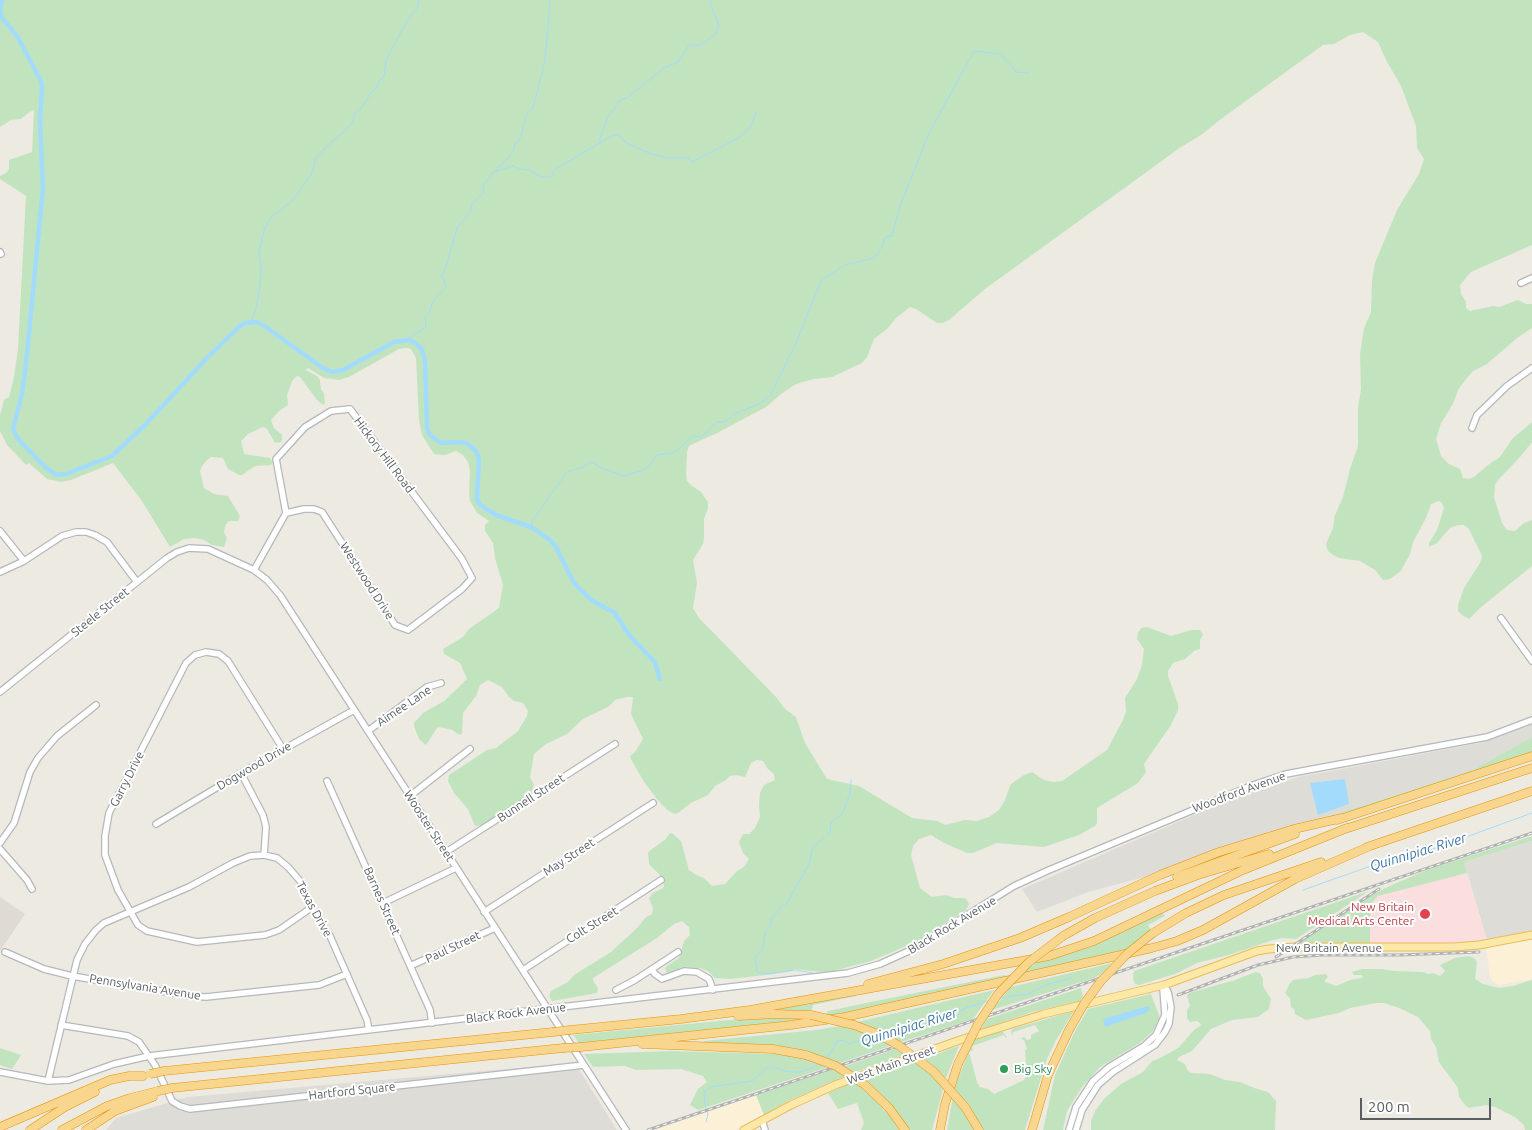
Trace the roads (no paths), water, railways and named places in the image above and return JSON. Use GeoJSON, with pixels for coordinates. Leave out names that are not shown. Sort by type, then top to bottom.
{"type":"FeatureCollection","features":[{"type":"Feature","properties":{"kind":"highway"},"geometry":{"type":"LineString","coordinates":[[940,1130],[945,1104],[958,1064],[978,1024],[998,994],[1029,962],[1063,936],[1147,890],[1179,876],[1342,818],[1532,756]]}},
{"type":"Feature","properties":{"kind":"highway"},"geometry":{"type":"LineString","coordinates":[[1120,906],[1185,879],[1532,768]]}},
{"type":"Feature","properties":{"kind":"highway"},"geometry":{"type":"LineString","coordinates":[[1032,1129],[1048,1074],[1084,1004],[1101,981],[1123,959],[1154,934],[1186,913],[1224,894],[1532,791]]}},
{"type":"Feature","properties":{"kind":"highway"},"geometry":{"type":"LineString","coordinates":[[794,1002],[819,994],[895,978],[963,958],[1043,928],[1146,881],[1200,859],[1280,833],[1342,818]]}},
{"type":"Feature","properties":{"kind":"highway"},"geometry":{"type":"LineString","coordinates":[[30,1130],[56,1112],[84,1097],[113,1085],[164,1071],[724,1013],[1023,962],[1064,952],[1109,934],[1260,862],[1347,828]]}},
{"type":"Feature","properties":{"kind":"highway"},"geometry":{"type":"LineString","coordinates":[[62,1130],[107,1106],[130,1098],[206,1084],[845,1018],[1152,948],[1198,932],[1295,878],[1370,846]]}},
{"type":"Feature","properties":{"kind":"highway"},"geometry":{"type":"LineString","coordinates":[[638,1023],[669,1023],[768,1014],[811,1015],[854,1025],[878,1034],[898,1045],[933,1071],[964,1107],[979,1130]]}},
{"type":"Feature","properties":{"kind":"highway"},"geometry":{"type":"LineString","coordinates":[[602,1044],[773,1049],[806,1055],[836,1066],[865,1085],[889,1108],[905,1130]]}},
{"type":"Feature","properties":{"kind":"highway"},"geometry":{"type":"LineString","coordinates":[[0,1128],[110,1080],[124,1076],[146,1075]]}},
{"type":"Feature","properties":{"kind":"highway"},"geometry":{"type":"LineString","coordinates":[[86,1130],[118,1109],[159,1093]]}},
{"type":"Feature","properties":{"kind":"main road","name":"New Britain Avenue"},"geometry":{"type":"LineString","coordinates":[[1044,1014],[1164,985],[1244,955],[1269,948],[1309,946],[1438,948],[1479,944],[1532,935]]}},
{"type":"Feature","properties":{"kind":"main road","name":"West Main Street"},"geometry":{"type":"LineString","coordinates":[[744,1130],[812,1095],[858,1076],[960,1040],[1044,1014]]}},
{"type":"Feature","properties":{"kind":"street"},"geometry":{"type":"LineString","coordinates":[[1521,283],[1532,278]]}},
{"type":"Feature","properties":{"kind":"street"},"geometry":{"type":"LineString","coordinates":[[1472,428],[1477,415],[1507,386],[1532,368]]}},
{"type":"Feature","properties":{"kind":"street","name":"Hickory Hill Road"},"geometry":{"type":"LineString","coordinates":[[286,513],[276,459],[305,427],[331,411],[350,409],[462,559],[472,578]]}},
{"type":"Feature","properties":{"kind":"street","name":"Westwood Drive"},"geometry":{"type":"LineString","coordinates":[[286,513],[304,509],[314,509],[322,512],[395,625],[408,630],[462,590],[472,578]]}},
{"type":"Feature","properties":{"kind":"street"},"geometry":{"type":"LineString","coordinates":[[254,570],[286,513]]}},
{"type":"Feature","properties":{"kind":"street"},"geometry":{"type":"LineString","coordinates":[[0,530],[24,561]]}},
{"type":"Feature","properties":{"kind":"street"},"geometry":{"type":"LineString","coordinates":[[0,572],[24,561],[62,536],[76,532],[86,532],[96,535],[107,542],[137,582]]}},
{"type":"Feature","properties":{"kind":"street","name":"Steele Street"},"geometry":{"type":"LineString","coordinates":[[0,692],[177,552],[189,548],[208,549]]}},
{"type":"Feature","properties":{"kind":"street","name":"Wooster Street"},"geometry":{"type":"LineString","coordinates":[[208,549],[254,570],[280,594],[626,1130]]}},
{"type":"Feature","properties":{"kind":"street"},"geometry":{"type":"LineString","coordinates":[[1501,618],[1532,661]]}},
{"type":"Feature","properties":{"kind":"street","name":"Garry Drive"},"geometry":{"type":"LineString","coordinates":[[284,749],[228,661],[219,654],[206,652],[194,655],[186,663],[110,813],[105,836],[105,855],[118,890],[138,925],[147,931],[197,942],[265,935],[279,930],[311,908]]}},
{"type":"Feature","properties":{"kind":"street","name":"Aimee Lane"},"geometry":{"type":"LineString","coordinates":[[368,731],[427,687],[441,683]]}},
{"type":"Feature","properties":{"kind":"street"},"geometry":{"type":"LineString","coordinates":[[0,842],[14,823],[30,772],[38,758],[57,736],[96,705]]}},
{"type":"Feature","properties":{"kind":"street","name":"Dogwood Drive"},"geometry":{"type":"LineString","coordinates":[[156,824],[240,773],[354,710]]}},
{"type":"Feature","properties":{"kind":"street","name":"Woodford Avenue"},"geometry":{"type":"LineString","coordinates":[[1014,886],[1191,809],[1271,779],[1301,771],[1487,737],[1531,721]]}},
{"type":"Feature","properties":{"kind":"street","name":"Bunnell Street"},"geometry":{"type":"LineString","coordinates":[[446,852],[615,744]]}},
{"type":"Feature","properties":{"kind":"street"},"geometry":{"type":"LineString","coordinates":[[410,796],[470,749]]}},
{"type":"Feature","properties":{"kind":"street"},"geometry":{"type":"LineString","coordinates":[[48,1081],[77,960],[96,930],[104,924],[189,887],[233,863],[250,856],[264,854],[266,827],[263,815],[240,773]]}},
{"type":"Feature","properties":{"kind":"street","name":"Barnes Street"},"geometry":{"type":"LineString","coordinates":[[327,781],[430,1010],[432,1022]]}},
{"type":"Feature","properties":{"kind":"street","name":"May Street"},"geometry":{"type":"LineString","coordinates":[[484,912],[653,803]]}},
{"type":"Feature","properties":{"kind":"street"},"geometry":{"type":"LineString","coordinates":[[0,848],[27,880],[32,889]]}},
{"type":"Feature","properties":{"kind":"street","name":"Texas Drive"},"geometry":{"type":"LineString","coordinates":[[264,854],[276,858],[300,882],[311,908],[330,936],[367,1020],[369,1030]]}},
{"type":"Feature","properties":{"kind":"street"},"geometry":{"type":"LineString","coordinates":[[383,903],[456,868]]}},
{"type":"Feature","properties":{"kind":"street","name":"Colt Street"},"geometry":{"type":"LineString","coordinates":[[523,970],[661,880]]}},
{"type":"Feature","properties":{"kind":"street","name":"Black Rock Avenue"},"geometry":{"type":"LineString","coordinates":[[0,1072],[48,1081],[76,1078],[114,1064],[149,1056],[848,973],[880,964],[925,943],[1014,886]]}},
{"type":"Feature","properties":{"kind":"street","name":"Paul Street"},"geometry":{"type":"LineString","coordinates":[[410,966],[495,928]]}},
{"type":"Feature","properties":{"kind":"street","name":"Pennsylvania Avenue"},"geometry":{"type":"LineString","coordinates":[[5,952],[44,969],[72,976],[190,996],[206,997],[319,985],[347,974]]}},
{"type":"Feature","properties":{"kind":"street"},"geometry":{"type":"LineString","coordinates":[[616,990],[652,970],[678,952]]}},
{"type":"Feature","properties":{"kind":"street"},"geometry":{"type":"LineString","coordinates":[[652,970],[662,979],[684,971],[697,972],[709,979],[713,990]]}},
{"type":"Feature","properties":{"kind":"street"},"geometry":{"type":"LineString","coordinates":[[1069,1130],[1076,1107],[1093,1081],[1109,1066],[1144,1046],[1156,1035],[1163,1022],[1162,989],[1164,985]]}},
{"type":"Feature","properties":{"kind":"street"},"geometry":{"type":"LineString","coordinates":[[1076,1130],[1082,1110],[1098,1085],[1113,1072],[1155,1046],[1166,1032],[1171,1007],[1168,992],[1164,985]]}},
{"type":"Feature","properties":{"kind":"street","name":"Hartford Square"},"geometry":{"type":"LineString","coordinates":[[61,1025],[128,1036],[139,1042],[149,1056],[172,1100],[182,1107],[192,1109],[584,1065]]}},
{"type":"Feature","properties":{"kind":"street"},"geometry":{"type":"LineString","coordinates":[[762,1120],[765,1130]]}},
{"type":"Feature","properties":{"kind":"water"},"geometry":{"type":"Polygon","coordinates":[[[1345,779],[1349,804],[1318,815],[1310,783],[1345,779]]]}},
{"type":"Feature","properties":{"kind":"water"},"geometry":{"type":"Polygon","coordinates":[[[1150,1007],[1148,1012],[1105,1027],[1103,1019],[1150,1007]]]}},
{"type":"Feature","properties":{"kind":"waterway"},"geometry":{"type":"LineString","coordinates":[[2,0],[0,11],[2,18],[17,36],[41,81],[42,88],[40,122],[43,188],[26,364],[22,394],[13,429],[18,439],[46,468],[57,475],[66,474],[112,456],[145,425],[205,360],[245,323],[256,322],[263,325],[323,368],[332,372],[343,370],[394,342],[409,340],[417,344],[422,350],[425,361],[427,428],[430,435],[441,443],[463,442],[476,451],[479,459],[477,499],[480,505],[496,515],[531,527],[549,539],[556,547],[574,583],[591,600],[615,613],[629,635],[655,662],[660,679]]}},
{"type":"Feature","properties":{"kind":"waterway"},"geometry":{"type":"LineString","coordinates":[[251,322],[255,313],[259,292],[261,270],[259,251],[265,227],[272,216],[291,202],[311,175],[315,159],[347,129],[353,121],[354,114],[361,109],[370,94],[376,89],[379,81],[384,77],[386,60],[401,32],[417,9],[419,0]]}},
{"type":"Feature","properties":{"kind":"waterway"},"geometry":{"type":"LineString","coordinates":[[496,170],[513,152],[514,146],[521,136],[527,114],[533,108],[544,65],[550,0]]}},
{"type":"Feature","properties":{"kind":"waterway"},"geometry":{"type":"LineString","coordinates":[[599,141],[608,117],[620,100],[627,98],[664,68],[678,62],[689,45],[700,45],[715,35],[719,26],[710,3],[711,0]]}},
{"type":"Feature","properties":{"kind":"waterway"},"geometry":{"type":"LineString","coordinates":[[531,527],[532,521],[567,472],[583,467],[591,462],[624,476],[643,470],[651,464],[657,455],[674,453],[693,436],[701,437],[717,422],[725,422],[736,413],[757,405],[770,396],[796,343],[821,281],[845,265],[874,258],[884,244],[886,237],[892,236],[900,206],[929,133],[974,51],[1001,54],[1016,72],[1029,73]]}},
{"type":"Feature","properties":{"kind":"waterway"},"geometry":{"type":"LineString","coordinates":[[402,340],[410,338],[426,327],[425,317],[430,312],[432,303],[446,287],[444,279],[441,278],[457,228],[472,210],[471,205],[484,192],[483,186],[493,172],[513,166],[530,170],[541,177],[549,177],[553,175],[554,170],[613,135],[618,135],[628,144],[649,153],[666,158],[689,158],[692,162],[740,137],[749,129],[755,113]]}},
{"type":"Feature","properties":{"kind":"waterway"},"geometry":{"type":"LineString","coordinates":[[827,836],[830,833],[831,823],[843,813],[850,793],[851,780]]}},
{"type":"Feature","properties":{"kind":"waterway","name":"Quinnipiac River"},"geometry":{"type":"LineString","coordinates":[[1303,890],[1388,860],[1411,857],[1532,813]]}},
{"type":"Feature","properties":{"kind":"waterway"},"geometry":{"type":"LineString","coordinates":[[813,973],[795,970],[769,974],[757,972],[755,957],[763,949],[765,932],[770,927],[772,918],[787,903],[809,864],[812,849],[824,838]]}},
{"type":"Feature","properties":{"kind":"waterway","name":"Quinnipiac River"},"geometry":{"type":"LineString","coordinates":[[1000,998],[1028,994],[1048,984],[1071,978]]}},
{"type":"Feature","properties":{"kind":"waterway","name":"Quinnipiac River"},"geometry":{"type":"LineString","coordinates":[[886,1034],[950,1016],[968,1007],[991,1000]]}},
{"type":"Feature","properties":{"kind":"waterway","name":"Quinnipiac River"},"geometry":{"type":"LineString","coordinates":[[824,1059],[830,1054],[837,1041],[844,1040],[849,1044],[875,1037]]}},
{"type":"Feature","properties":{"kind":"waterway","name":"Quinnipiac River"},"geometry":{"type":"LineString","coordinates":[[706,1122],[708,1114],[705,1106],[704,1092],[711,1087],[752,1081],[766,1068],[800,1072],[819,1063]]}},
{"type":"Feature","properties":{"kind":"railway"},"geometry":{"type":"LineString","coordinates":[[648,1130],[1532,833]]}},
{"type":"Feature","properties":{"kind":"railway"},"geometry":{"type":"LineString","coordinates":[[1276,957],[1379,889]]}},
{"type":"Feature","properties":{"kind":"railway"},"geometry":{"type":"LineString","coordinates":[[1178,995],[1258,965],[1293,957],[1479,952]]}},
{"type":"Feature","properties":{"kind":"place","name":"New Britain Medical Arts Center"},"geometry":{"type":"Point","coordinates":[1425,914]}},
{"type":"Feature","properties":{"kind":"place","name":"Big Sky"},"geometry":{"type":"Point","coordinates":[1004,1069]}}]}
